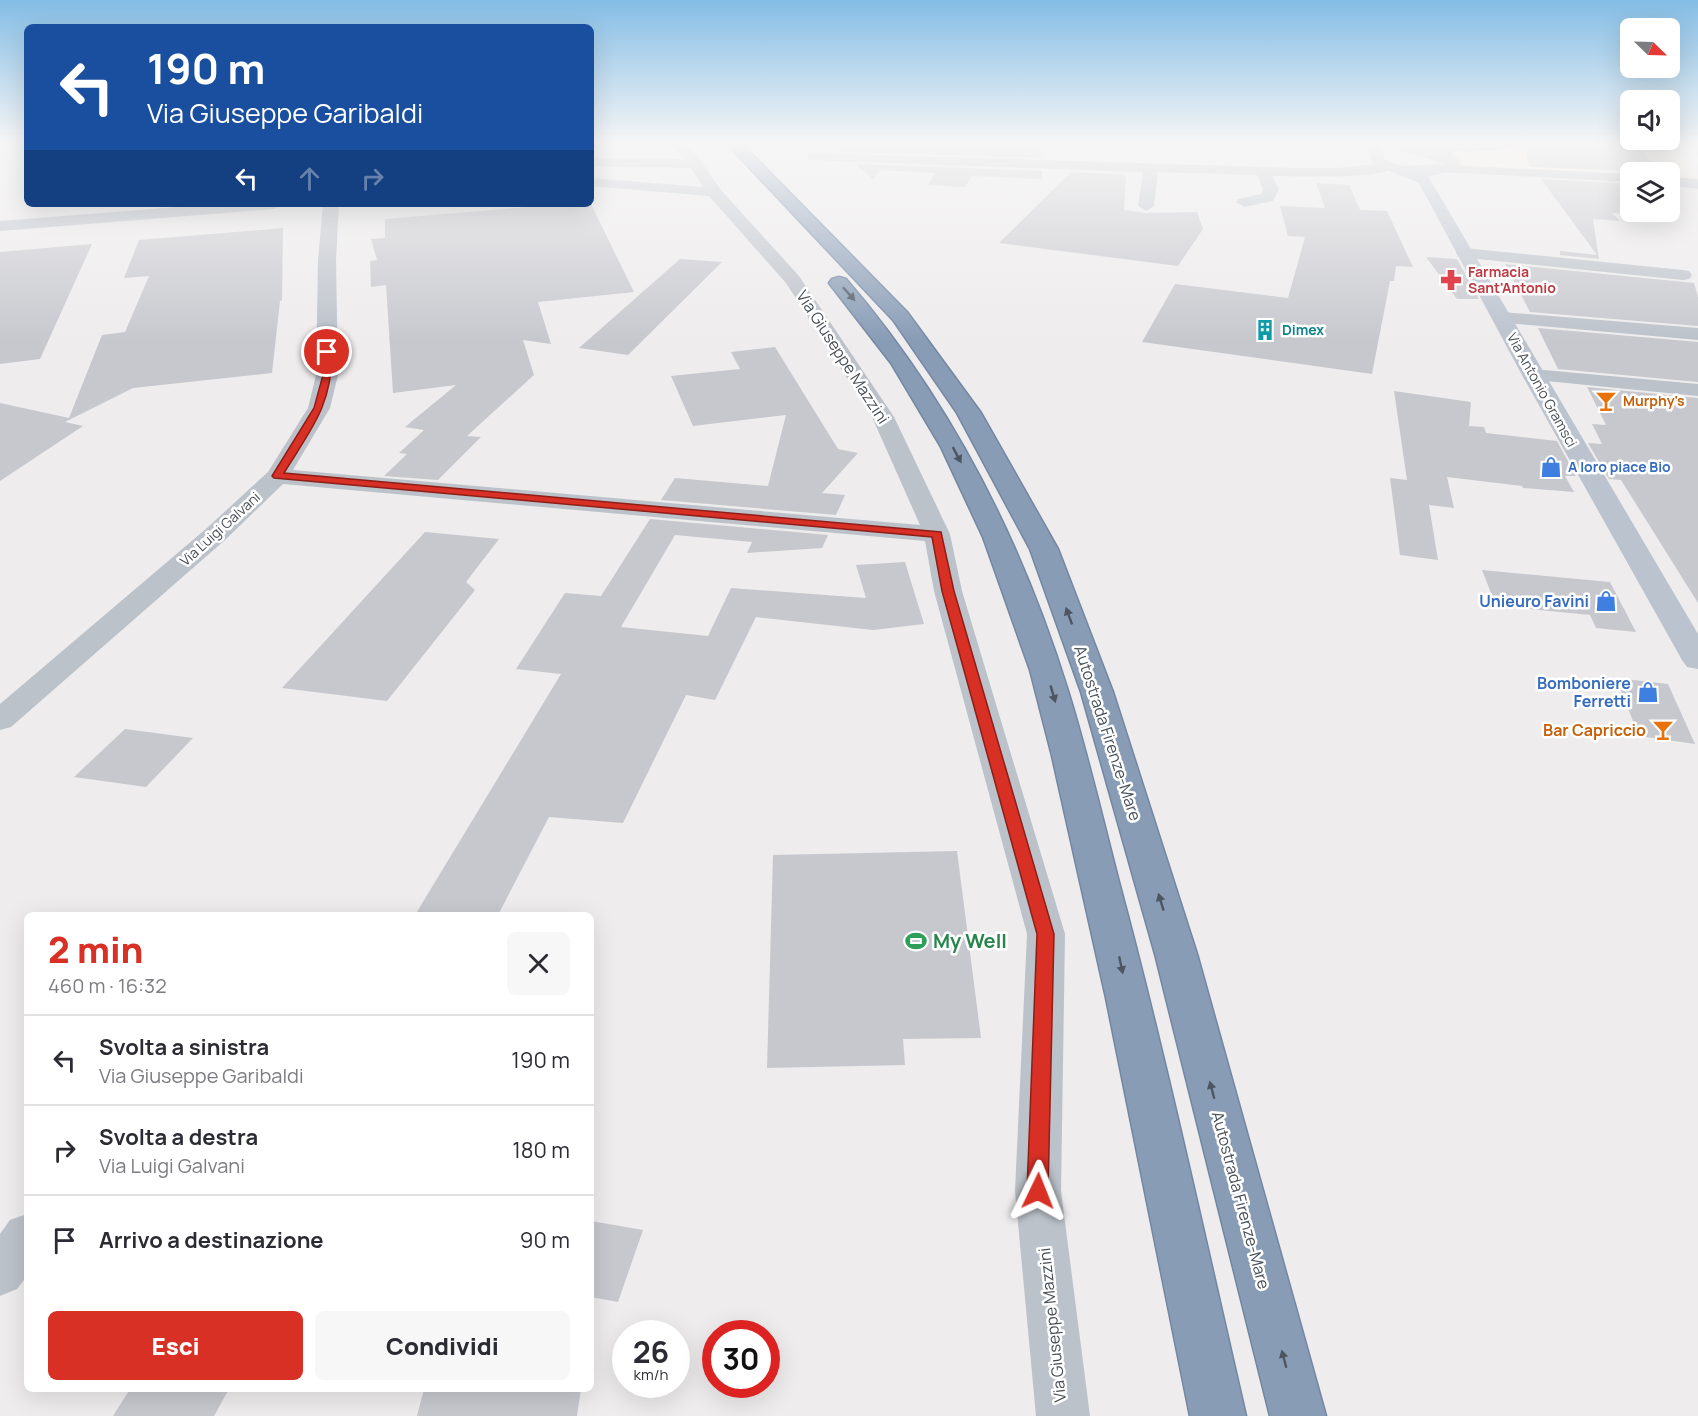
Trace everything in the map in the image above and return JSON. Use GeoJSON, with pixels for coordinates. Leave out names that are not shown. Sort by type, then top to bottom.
{"type":"FeatureCollection","features":[{"type":"Feature","properties":{"kind":"highway"},"geometry":{"type":"LineString","coordinates":[[756,209],[867,314],[939,420],[990,519],[1004,552],[1052,691],[1117,948],[1218,1416]]}},
{"type":"Feature","properties":{"kind":"highway","name":"Autostrada Firenze-Mare"},"geometry":{"type":"LineString","coordinates":[[798,209],[867,280],[914,334],[969,413],[1044,549],[1097,692],[1176,954],[1299,1416]]}},
{"type":"Feature","properties":{"kind":"street"},"geometry":{"type":"LineString","coordinates":[[0,226],[211,209]]}},
{"type":"Feature","properties":{"kind":"street","name":"Via Luigi Galvani"},"geometry":{"type":"LineString","coordinates":[[0,720],[216,534],[277,476],[319,408],[327,375],[327,260],[331,209]]}},
{"type":"Feature","properties":{"kind":"street","name":"Via Giuseppe Mazzini"},"geometry":{"type":"LineString","coordinates":[[729,209],[793,280],[883,417],[937,534],[948,591],[1046,934],[1038,1191],[1063,1416]]}},
{"type":"Feature","properties":{"kind":"street","name":"Via Antonio Gramsci"},"geometry":{"type":"LineString","coordinates":[[1449,209],[1465,253],[1698,660]]}},
{"type":"Feature","properties":{"kind":"street"},"geometry":{"type":"LineString","coordinates":[[1465,253],[1683,275]]}},
{"type":"Feature","properties":{"kind":"street"},"geometry":{"type":"LineString","coordinates":[[1502,318],[1698,334]]}},
{"type":"Feature","properties":{"kind":"street"},"geometry":{"type":"LineString","coordinates":[[1533,375],[1698,390]]}},
{"type":"Feature","properties":{"kind":"street"},"geometry":{"type":"LineString","coordinates":[[277,476],[937,534]]}},
{"type":"Feature","properties":{"kind":"street"},"geometry":{"type":"LineString","coordinates":[[0,1273],[24,1240]]}},
{"type":"Feature","properties":{"kind":"building"},"geometry":{"type":"Polygon","coordinates":[[[503,209],[593,209],[634,292],[538,302],[551,344],[523,340],[534,375],[467,436],[481,437],[438,480],[384,476],[407,454],[399,453],[424,430],[405,427],[456,385],[393,393],[386,285],[371,287],[370,261],[377,260],[371,239],[385,238],[385,219],[503,209]]]}},
{"type":"Feature","properties":{"kind":"building"},"geometry":{"type":"Polygon","coordinates":[[[1033,209],[1124,209],[1145,213],[1197,212],[1203,229],[1178,266],[999,243],[1033,209]]]}},
{"type":"Feature","properties":{"kind":"building"},"geometry":{"type":"Polygon","coordinates":[[[1281,209],[1387,211],[1413,267],[1396,266],[1394,281],[1390,281],[1372,374],[1142,342],[1175,284],[1288,298],[1305,237],[1288,236],[1281,209]]]}},
{"type":"Feature","properties":{"kind":"building"},"geometry":{"type":"Polygon","coordinates":[[[1563,209],[1620,209],[1620,213],[1612,213],[1620,221],[1593,219],[1599,259],[1560,255],[1560,251],[1597,255],[1563,209]]]}},
{"type":"Feature","properties":{"kind":"building"},"geometry":{"type":"Polygon","coordinates":[[[283,228],[282,300],[280,301],[272,373],[133,388],[65,422],[83,426],[0,481],[0,403],[69,418],[102,335],[125,332],[149,276],[124,278],[139,240],[283,228]]]}},
{"type":"Feature","properties":{"kind":"building"},"geometry":{"type":"Polygon","coordinates":[[[92,244],[40,359],[0,364],[0,252],[92,244]]]}},
{"type":"Feature","properties":{"kind":"building"},"geometry":{"type":"Polygon","coordinates":[[[1426,257],[1457,259],[1479,299],[1457,299],[1426,257]]]}},
{"type":"Feature","properties":{"kind":"building"},"geometry":{"type":"Polygon","coordinates":[[[680,259],[722,262],[628,355],[579,348],[680,259]]]}},
{"type":"Feature","properties":{"kind":"building"},"geometry":{"type":"Polygon","coordinates":[[[1505,264],[1694,283],[1698,297],[1698,326],[1530,312],[1505,264]]]}},
{"type":"Feature","properties":{"kind":"building"},"geometry":{"type":"Polygon","coordinates":[[[1538,328],[1698,342],[1698,382],[1558,369],[1538,328]]]}},
{"type":"Feature","properties":{"kind":"building"},"geometry":{"type":"Polygon","coordinates":[[[775,347],[838,449],[858,453],[822,493],[845,495],[836,515],[661,500],[675,478],[768,486],[786,415],[693,426],[671,376],[740,369],[731,352],[775,347]]]}},
{"type":"Feature","properties":{"kind":"building"},"geometry":{"type":"Polygon","coordinates":[[[1587,387],[1698,398],[1698,603],[1621,480],[1609,479],[1588,443],[1602,444],[1592,424],[1606,425],[1587,387]]]}},
{"type":"Feature","properties":{"kind":"building"},"geometry":{"type":"Polygon","coordinates":[[[1394,391],[1471,402],[1469,426],[1484,427],[1486,433],[1557,441],[1576,476],[1565,476],[1574,492],[1523,488],[1522,486],[1447,477],[1454,508],[1429,505],[1438,560],[1400,555],[1390,478],[1407,480],[1394,391]]]}},
{"type":"Feature","properties":{"kind":"building"},"geometry":{"type":"Polygon","coordinates":[[[650,519],[828,535],[822,548],[747,553],[752,542],[675,535],[621,627],[708,636],[731,588],[866,598],[856,565],[905,562],[924,624],[873,630],[756,617],[715,700],[686,695],[623,823],[549,817],[500,912],[417,912],[561,674],[516,669],[565,593],[601,596],[650,519]]]}},
{"type":"Feature","properties":{"kind":"building"},"geometry":{"type":"Polygon","coordinates":[[[425,532],[499,539],[466,582],[475,590],[387,701],[282,688],[425,532]]]}},
{"type":"Feature","properties":{"kind":"building"},"geometry":{"type":"Polygon","coordinates":[[[1482,570],[1610,582],[1636,632],[1596,628],[1590,615],[1509,607],[1505,599],[1493,598],[1482,570]]]}},
{"type":"Feature","properties":{"kind":"building"},"geometry":{"type":"Polygon","coordinates":[[[1616,678],[1668,684],[1695,744],[1639,736],[1616,678]]]}},
{"type":"Feature","properties":{"kind":"building"},"geometry":{"type":"Polygon","coordinates":[[[125,729],[193,738],[146,787],[74,777],[125,729]]]}},
{"type":"Feature","properties":{"kind":"building"},"geometry":{"type":"Polygon","coordinates":[[[957,851],[981,1038],[903,1039],[905,1065],[767,1068],[773,855],[957,851]]]}},
{"type":"Feature","properties":{"kind":"building"},"geometry":{"type":"Polygon","coordinates":[[[594,1222],[643,1230],[618,1302],[594,1298],[594,1222]]]}},
{"type":"Feature","properties":{"kind":"building"},"geometry":{"type":"Polygon","coordinates":[[[128,1392],[227,1392],[214,1416],[113,1416],[128,1392]]]}},
{"type":"Feature","properties":{"kind":"building"},"geometry":{"type":"Polygon","coordinates":[[[423,1392],[581,1392],[577,1416],[417,1416],[423,1392]]]}},
{"type":"Feature","properties":{"kind":"place","name":"Farmacia Sant'Antonio"},"geometry":{"type":"Point","coordinates":[1451,280]}},
{"type":"Feature","properties":{"kind":"place","name":"Dimex"},"geometry":{"type":"Point","coordinates":[1265,330]}},
{"type":"Feature","properties":{"kind":"place","name":"Murphy's"},"geometry":{"type":"Point","coordinates":[1606,401]}},
{"type":"Feature","properties":{"kind":"place","name":"A loro piace Bio"},"geometry":{"type":"Point","coordinates":[1551,467]}},
{"type":"Feature","properties":{"kind":"place","name":"Unieuro Favini"},"geometry":{"type":"Point","coordinates":[1606,601]}},
{"type":"Feature","properties":{"kind":"place","name":"Bomboniere Ferretti"},"geometry":{"type":"Point","coordinates":[1648,692]}},
{"type":"Feature","properties":{"kind":"place","name":"Bar Capriccio"},"geometry":{"type":"Point","coordinates":[1663,730]}},
{"type":"Feature","properties":{"kind":"place","name":"My Well"},"geometry":{"type":"Point","coordinates":[916,941]}},
{"type":"Feature","properties":{"kind":"route"},"geometry":{"type":"LineString","coordinates":[[327,352],[327,375],[319,408],[277,476],[937,534],[948,591],[1046,934],[1038,1191]]}}]}
